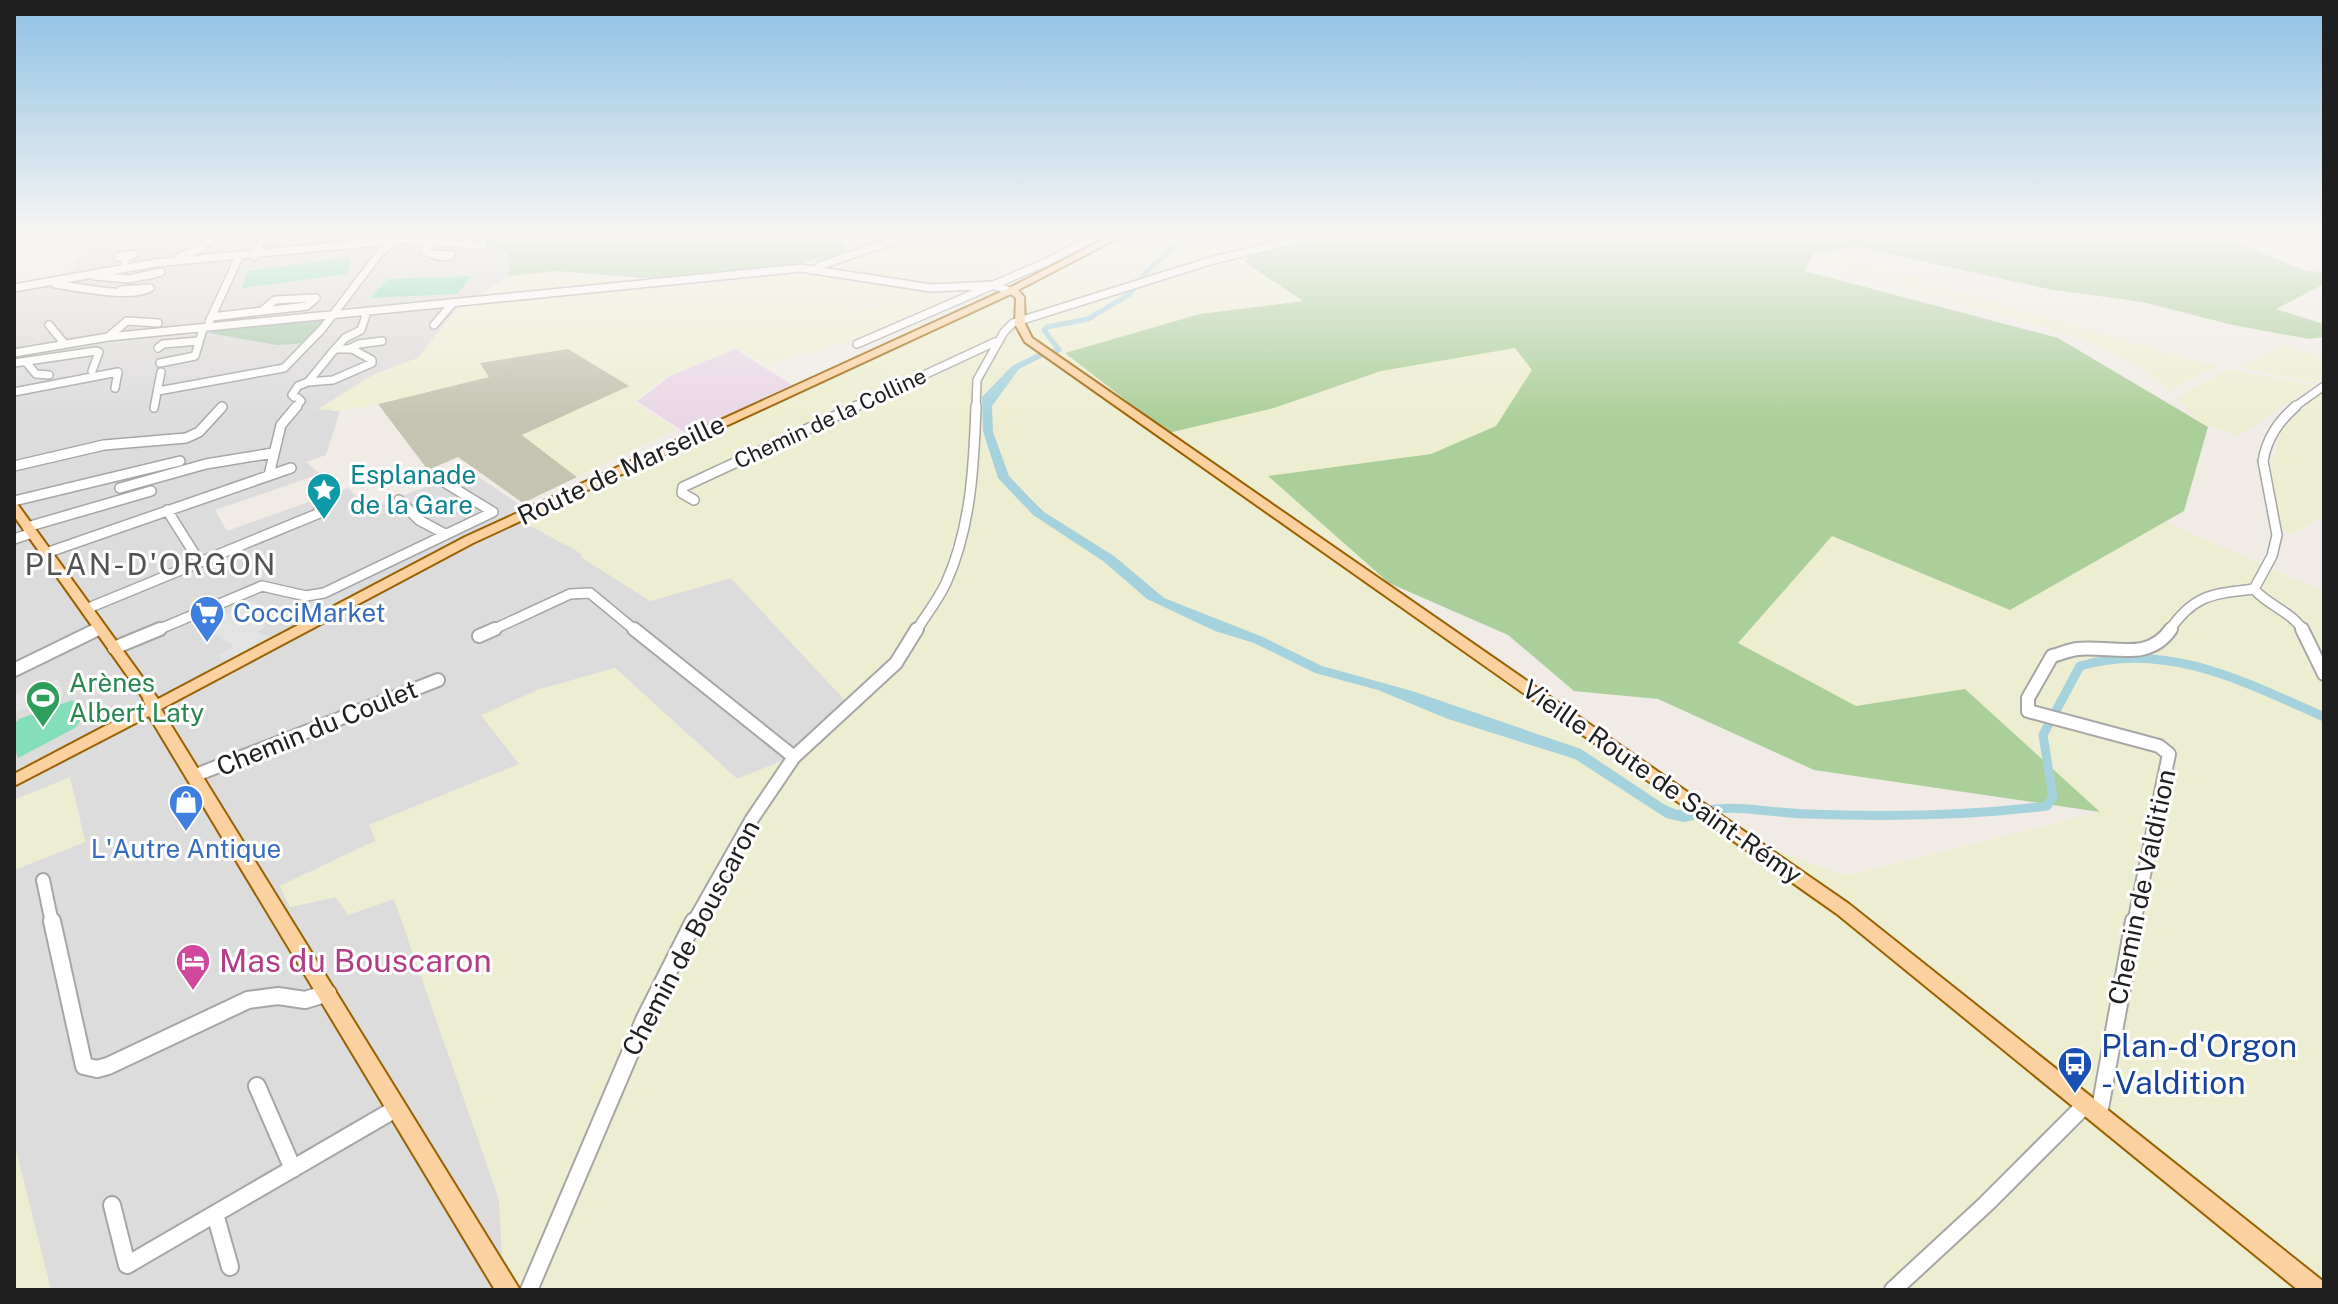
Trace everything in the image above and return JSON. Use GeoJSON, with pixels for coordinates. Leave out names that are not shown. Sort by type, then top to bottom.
{"type":"FeatureCollection","features":[{"type":"Feature","properties":{"kind":"main road","name":"Route de Marseille"},"geometry":{"type":"LineString","coordinates":[[14,781],[469,540],[996,298]]}},
{"type":"Feature","properties":{"kind":"main road","name":"Vieille Route de Saint-Rémy"},"geometry":{"type":"LineString","coordinates":[[1020,298],[1020,320],[1028,340],[1854,917],[2316,1290]]}},
{"type":"Feature","properties":{"kind":"main road"},"geometry":{"type":"LineString","coordinates":[[14,508],[150,698],[152,707],[508,1290]]}},
{"type":"Feature","properties":{"kind":"street"},"geometry":{"type":"LineString","coordinates":[[154,408],[161,368],[195,356],[204,328],[220,298]]}},
{"type":"Feature","properties":{"kind":"street"},"geometry":{"type":"LineString","coordinates":[[263,310],[271,298],[316,298]]}},
{"type":"Feature","properties":{"kind":"street"},"geometry":{"type":"LineString","coordinates":[[211,317],[307,306],[316,298]]}},
{"type":"Feature","properties":{"kind":"street"},"geometry":{"type":"LineString","coordinates":[[158,391],[280,370],[303,350],[346,298]]}},
{"type":"Feature","properties":{"kind":"street"},"geometry":{"type":"LineString","coordinates":[[14,353],[108,337],[514,298]]}},
{"type":"Feature","properties":{"kind":"street"},"geometry":{"type":"LineString","coordinates":[[857,344],[963,298]]}},
{"type":"Feature","properties":{"kind":"street"},"geometry":{"type":"LineString","coordinates":[[1020,320],[1036,318],[1098,298]]}},
{"type":"Feature","properties":{"kind":"street"},"geometry":{"type":"LineString","coordinates":[[434,325],[452,304]]}},
{"type":"Feature","properties":{"kind":"street"},"geometry":{"type":"LineString","coordinates":[[269,475],[281,425],[301,401],[296,397],[297,388],[308,382],[345,338],[361,330],[367,312]]}},
{"type":"Feature","properties":{"kind":"street","name":"Chemin de Bouscaron"},"geometry":{"type":"LineString","coordinates":[[529,1290],[645,1018],[702,905],[744,832],[794,757],[896,663],[946,583],[967,516],[974,461],[977,380],[995,342],[1009,326],[1020,320]]}},
{"type":"Feature","properties":{"kind":"street"},"geometry":{"type":"LineString","coordinates":[[108,337],[127,321],[158,323]]}},
{"type":"Feature","properties":{"kind":"street"},"geometry":{"type":"LineString","coordinates":[[49,325],[64,343]]}},
{"type":"Feature","properties":{"kind":"street"},"geometry":{"type":"LineString","coordinates":[[158,348],[163,344],[199,341]]}},
{"type":"Feature","properties":{"kind":"street"},"geometry":{"type":"LineString","coordinates":[[335,349],[382,341]]}},
{"type":"Feature","properties":{"kind":"street","name":"Chemin de la Colline"},"geometry":{"type":"LineString","coordinates":[[694,500],[682,493],[683,487],[995,342]]}},
{"type":"Feature","properties":{"kind":"street"},"geometry":{"type":"LineString","coordinates":[[308,382],[337,379],[373,362],[349,349]]}},
{"type":"Feature","properties":{"kind":"street"},"geometry":{"type":"LineString","coordinates":[[14,363],[96,351],[99,352],[92,371]]}},
{"type":"Feature","properties":{"kind":"street"},"geometry":{"type":"LineString","coordinates":[[26,362],[36,374],[49,375]]}},
{"type":"Feature","properties":{"kind":"street"},"geometry":{"type":"LineString","coordinates":[[14,392],[118,372],[115,388]]}},
{"type":"Feature","properties":{"kind":"street"},"geometry":{"type":"LineString","coordinates":[[2324,386],[2287,414],[2263,450],[2277,535],[2272,556],[2254,589],[2302,628],[2324,674]]}},
{"type":"Feature","properties":{"kind":"street"},"geometry":{"type":"LineString","coordinates":[[14,466],[104,445],[186,438],[199,432],[222,407]]}},
{"type":"Feature","properties":{"kind":"street"},"geometry":{"type":"LineString","coordinates":[[120,488],[220,461],[273,453]]}},
{"type":"Feature","properties":{"kind":"street"},"geometry":{"type":"LineString","coordinates":[[14,501],[180,461]]}},
{"type":"Feature","properties":{"kind":"street"},"geometry":{"type":"LineString","coordinates":[[46,553],[291,468]]}},
{"type":"Feature","properties":{"kind":"street"},"geometry":{"type":"LineString","coordinates":[[114,648],[253,588],[271,585],[303,597],[313,597],[493,512],[444,482]]}},
{"type":"Feature","properties":{"kind":"street"},"geometry":{"type":"LineString","coordinates":[[14,539],[30,530],[151,491]]}},
{"type":"Feature","properties":{"kind":"street"},"geometry":{"type":"LineString","coordinates":[[399,500],[419,520],[445,534]]}},
{"type":"Feature","properties":{"kind":"street"},"geometry":{"type":"LineString","coordinates":[[86,609],[322,513],[319,509]]}},
{"type":"Feature","properties":{"kind":"street"},"geometry":{"type":"LineString","coordinates":[[167,510],[199,561]]}},
{"type":"Feature","properties":{"kind":"street","name":"Chemin de Valdition"},"geometry":{"type":"LineString","coordinates":[[2093,1109],[2169,754],[2159,746],[2028,711],[2028,698],[2052,656],[2076,649],[2137,650],[2161,643],[2182,612],[2206,595],[2254,589]]}},
{"type":"Feature","properties":{"kind":"street"},"geometry":{"type":"LineString","coordinates":[[479,636],[570,594],[590,593],[794,757]]}},
{"type":"Feature","properties":{"kind":"street"},"geometry":{"type":"LineString","coordinates":[[14,670],[100,628]]}},
{"type":"Feature","properties":{"kind":"street","name":"Chemin du Coulet"},"geometry":{"type":"LineString","coordinates":[[196,775],[438,680]]}},
{"type":"Feature","properties":{"kind":"street"},"geometry":{"type":"LineString","coordinates":[[43,880],[80,1052],[84,1066],[91,1069],[108,1066],[248,1000],[292,997],[305,1000],[324,986]]}},
{"type":"Feature","properties":{"kind":"street"},"geometry":{"type":"LineString","coordinates":[[257,1086],[293,1169]]}},
{"type":"Feature","properties":{"kind":"street"},"geometry":{"type":"LineString","coordinates":[[112,1205],[127,1265],[397,1108]]}},
{"type":"Feature","properties":{"kind":"street"},"geometry":{"type":"LineString","coordinates":[[1893,1290],[2093,1109]]}},
{"type":"Feature","properties":{"kind":"street"},"geometry":{"type":"LineString","coordinates":[[215,1214],[230,1267]]}},
{"type":"Feature","properties":{"kind":"shaded area"},"geometry":{"type":"Polygon","coordinates":[[[14,298],[474,298],[458,308],[418,358],[373,375],[332,411],[340,411],[326,455],[306,462],[320,474],[215,510],[227,531],[348,488],[369,509],[468,470],[523,507],[526,511],[523,522],[581,553],[582,557],[650,601],[731,578],[846,701],[787,759],[737,779],[615,668],[519,764],[370,825],[377,840],[280,886],[290,907],[336,897],[394,898],[499,1199],[504,1290],[51,1290],[14,1142],[14,870],[85,842],[70,778],[14,800],[14,298]]]}},
{"type":"Feature","properties":{"kind":"shaded area"},"geometry":{"type":"Polygon","coordinates":[[[474,298],[911,298],[850,308],[887,332],[766,364],[736,348],[668,376],[632,402],[676,429],[577,477],[522,435],[629,386],[568,349],[480,363],[489,377],[378,404],[340,411],[318,409],[373,375],[418,358],[458,308],[474,298]]]}},
{"type":"Feature","properties":{"kind":"shaded area"},"geometry":{"type":"Polygon","coordinates":[[[921,298],[947,298],[951,301],[887,331],[853,310],[921,298]]]}},
{"type":"Feature","properties":{"kind":"shaded area"},"geometry":{"type":"Polygon","coordinates":[[[991,298],[1300,298],[1305,301],[1200,314],[1066,352],[1168,433],[1274,408],[1381,371],[1515,348],[1532,370],[1496,426],[1431,454],[1269,477],[1389,583],[1460,652],[1594,741],[1715,827],[1845,876],[2099,812],[1965,689],[1856,706],[1738,644],[1831,536],[2010,610],[2166,522],[2324,592],[2324,1290],[504,1290],[499,1199],[394,899],[348,915],[336,897],[290,907],[280,886],[376,841],[369,825],[519,764],[481,715],[540,689],[615,668],[737,779],[787,759],[846,701],[731,578],[650,601],[581,557],[581,553],[523,522],[526,516],[991,298]]]}},
{"type":"Feature","properties":{"kind":"shaded area"},"geometry":{"type":"Polygon","coordinates":[[[1943,298],[1981,298],[2218,367],[2168,391],[2141,368],[2082,339],[1943,298]]]}},
{"type":"Feature","properties":{"kind":"shaded area"},"geometry":{"type":"Polygon","coordinates":[[[2285,345],[2324,357],[2324,378],[2315,383],[2240,367],[2285,345]]]}},
{"type":"Feature","properties":{"kind":"shaded area"},"geometry":{"type":"Polygon","coordinates":[[[568,348],[630,386],[522,435],[577,477],[523,503],[458,457],[428,470],[378,404],[488,377],[479,363],[568,348]]]}},
{"type":"Feature","properties":{"kind":"shaded area"},"geometry":{"type":"Polygon","coordinates":[[[735,349],[794,386],[689,435],[637,401],[672,375],[735,349]]]}},
{"type":"Feature","properties":{"kind":"shaded area"},"geometry":{"type":"Polygon","coordinates":[[[2227,369],[2315,385],[2238,436],[2200,422],[2177,398],[2227,369]]]}},
{"type":"Feature","properties":{"kind":"shaded area"},"geometry":{"type":"Polygon","coordinates":[[[2324,392],[2324,516],[2293,534],[2280,527],[2271,466],[2280,440],[2278,434],[2308,403],[2324,392]]]}},
{"type":"Feature","properties":{"kind":"shaded area"},"geometry":{"type":"Polygon","coordinates":[[[253,601],[259,604],[256,607],[265,627],[258,632],[271,637],[226,661],[217,656],[234,646],[208,630],[202,633],[194,627],[204,622],[194,617],[210,622],[253,601]]]}},
{"type":"Feature","properties":{"kind":"shaded area"},"geometry":{"type":"Polygon","coordinates":[[[58,679],[64,695],[14,713],[14,694],[58,679]]]}},
{"type":"Feature","properties":{"kind":"shaded area"},"geometry":{"type":"Polygon","coordinates":[[[70,777],[85,842],[14,870],[14,800],[70,777]]]}},
{"type":"Feature","properties":{"kind":"shaded area"},"geometry":{"type":"Polygon","coordinates":[[[14,1142],[51,1290],[14,1290],[14,1142]]]}},
{"type":"Feature","properties":{"kind":"green space"},"geometry":{"type":"Polygon","coordinates":[[[1298,298],[1906,298],[2058,338],[2208,427],[2184,511],[2010,610],[1832,536],[1738,643],[1856,706],[1965,689],[2100,812],[1814,770],[1658,699],[1574,691],[1508,635],[1389,583],[1268,476],[1431,454],[1496,426],[1532,370],[1515,348],[1381,371],[1274,408],[1168,433],[1065,353],[1200,314],[1303,301],[1298,298]]]}},
{"type":"Feature","properties":{"kind":"green space"},"geometry":{"type":"Polygon","coordinates":[[[2112,298],[2297,298],[2276,309],[2324,324],[2324,337],[2309,339],[2233,325],[2142,302],[2112,298]]]}},
{"type":"Feature","properties":{"kind":"green space"},"geometry":{"type":"Polygon","coordinates":[[[327,320],[307,343],[277,345],[209,333],[218,329],[327,320]]]}},
{"type":"Feature","properties":{"kind":"green space","name":"Arènes Albert Laty"},"geometry":{"type":"Polygon","coordinates":[[[73,700],[81,720],[75,728],[18,758],[14,746],[14,724],[19,719],[73,700]]]}},
{"type":"Feature","properties":{"kind":"water"},"geometry":{"type":"Polygon","coordinates":[[[1040,352],[1045,356],[1019,369],[992,406],[993,432],[1009,476],[1044,512],[1114,556],[1164,598],[1263,637],[1322,666],[1412,691],[1581,749],[1665,805],[1677,810],[1693,809],[1705,818],[1683,822],[1666,818],[1575,759],[1448,719],[1378,690],[1315,673],[1254,643],[1215,631],[1147,599],[1103,561],[1033,515],[998,478],[983,431],[982,397],[1012,366],[1040,352]]]}},
{"type":"Feature","properties":{"kind":"waterway"},"geometry":{"type":"LineString","coordinates":[[1045,354],[1059,350],[1044,330],[1047,327],[1088,319],[1124,298]]}},
{"type":"Feature","properties":{"kind":"waterway"},"geometry":{"type":"LineString","coordinates":[[1703,811],[1742,809],[1807,814],[1897,815],[1957,814],[2047,806],[2053,797],[2043,735],[2080,666],[2112,659],[2144,658],[2205,669],[2324,717]]}},
{"type":"Feature","properties":{"kind":"place","name":"Esplanade de la Gare"},"geometry":{"type":"Point","coordinates":[324,521]}},
{"type":"Feature","properties":{"kind":"place","name":"CocciMarket"},"geometry":{"type":"Point","coordinates":[207,644]}},
{"type":"Feature","properties":{"kind":"place","name":"Arènes Albert Laty"},"geometry":{"type":"Point","coordinates":[43,729]}},
{"type":"Feature","properties":{"kind":"place","name":"L'Autre Antique"},"geometry":{"type":"Point","coordinates":[186,833]}},
{"type":"Feature","properties":{"kind":"place","name":"Mas du Bouscaron"},"geometry":{"type":"Point","coordinates":[193,992]}},
{"type":"Feature","properties":{"kind":"place","name":"Plan-d'Orgon - Valdition"},"geometry":{"type":"Point","coordinates":[2075,1095]}},
{"type":"Feature","properties":{"kind":"district","name":"PLAN-D'ORGON"},"geometry":{"type":"Point","coordinates":[151,565]}}]}
